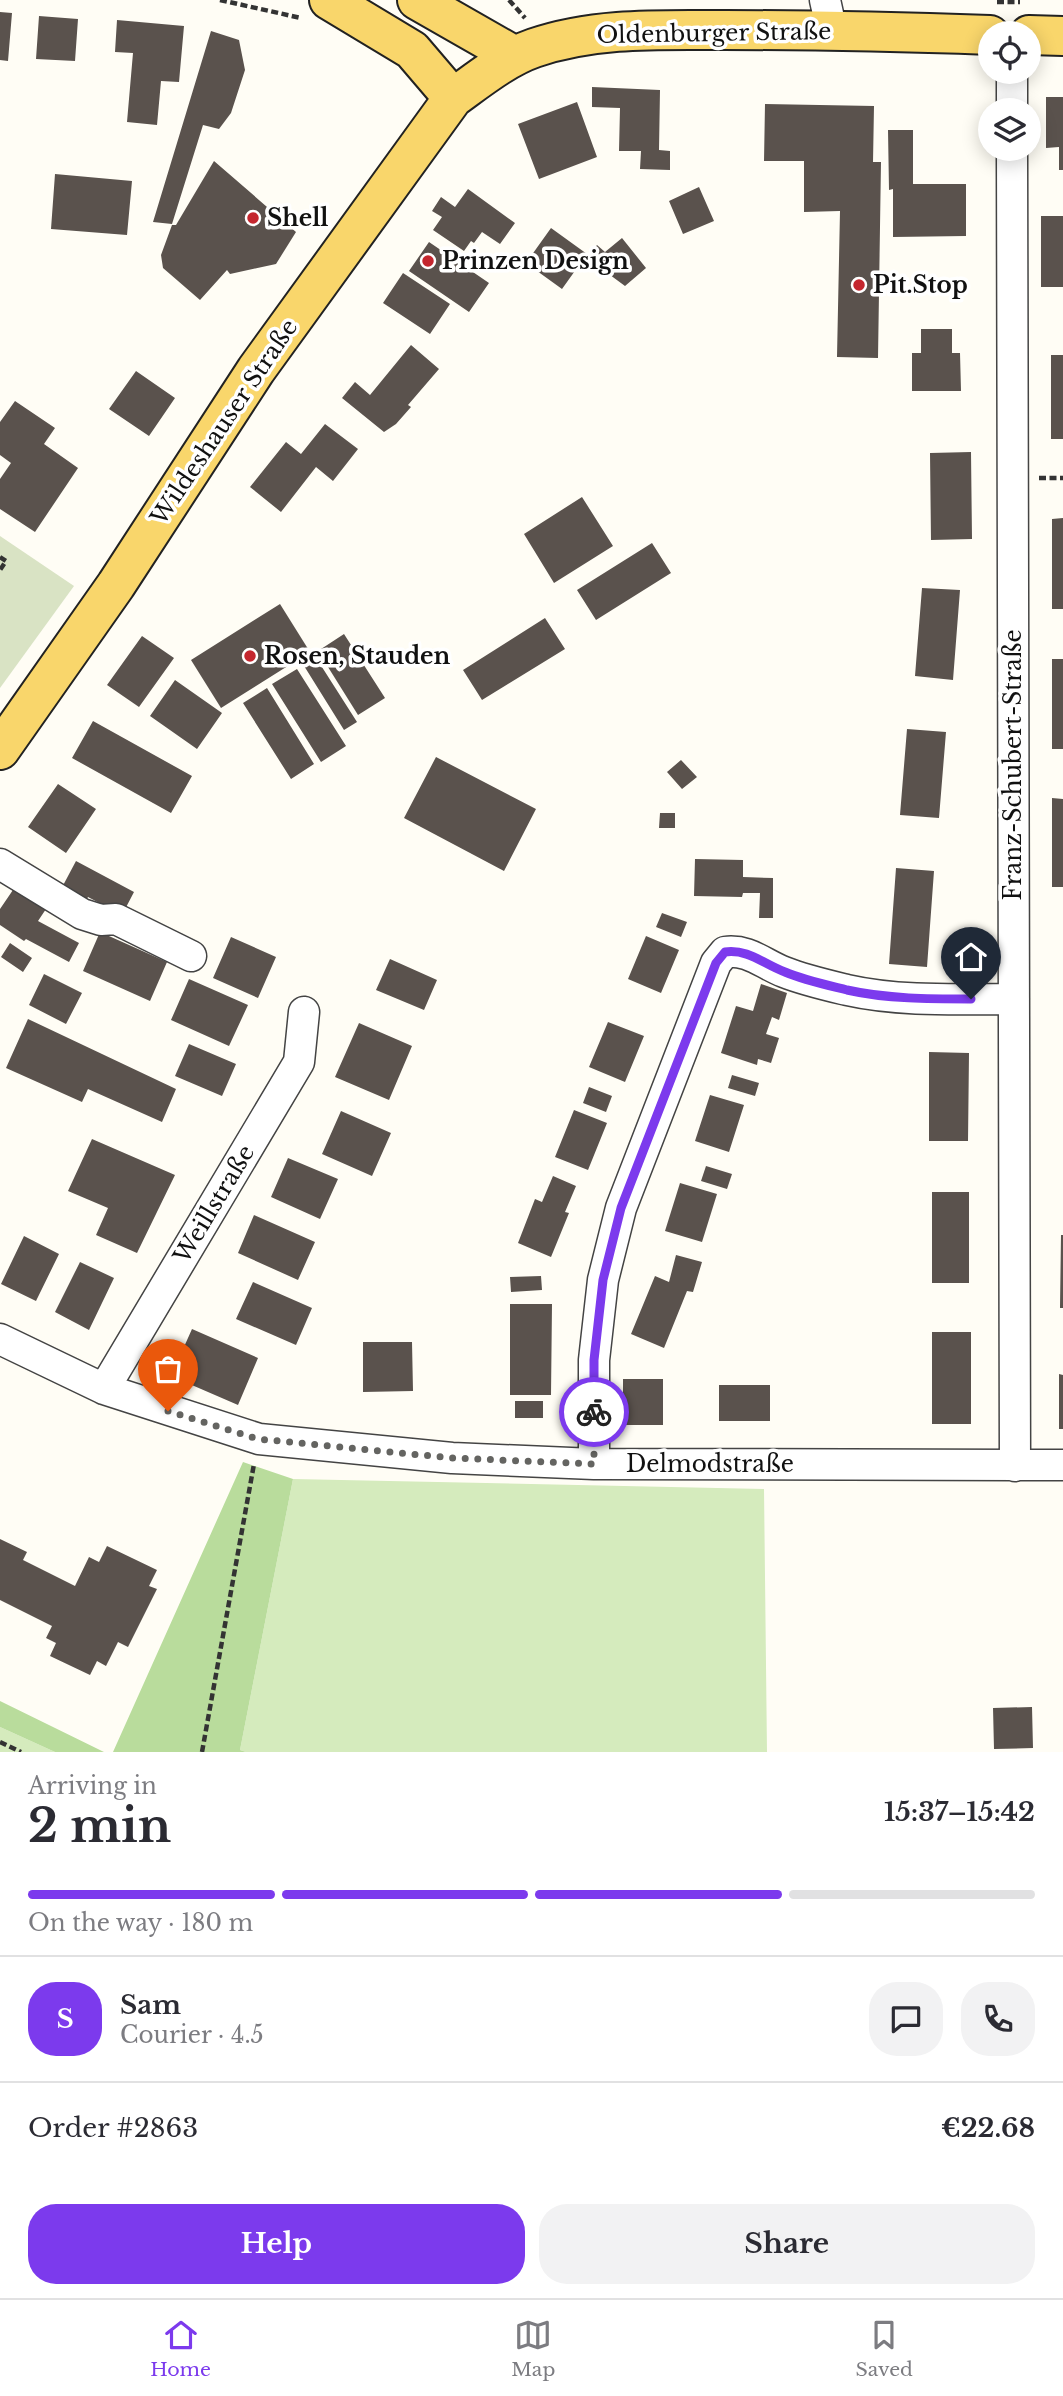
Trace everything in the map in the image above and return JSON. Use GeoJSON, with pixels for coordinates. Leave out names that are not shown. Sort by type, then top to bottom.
{"type":"FeatureCollection","features":[{"type":"Feature","properties":{"kind":"main road"},"geometry":{"type":"LineString","coordinates":[[329,0],[412,50],[453,99]]}},
{"type":"Feature","properties":{"kind":"main road"},"geometry":{"type":"LineString","coordinates":[[417,0],[515,56]]}},
{"type":"Feature","properties":{"kind":"main road","name":"Oldenburger Straße"},"geometry":{"type":"LineString","coordinates":[[453,99],[515,56],[583,34],[829,16],[978,33]]}},
{"type":"Feature","properties":{"kind":"main road"},"geometry":{"type":"LineString","coordinates":[[1041,35],[1063,36]]}},
{"type":"Feature","properties":{"kind":"main road","name":"Wildeshauser Straße"},"geometry":{"type":"LineString","coordinates":[[0,750],[116,585],[256,370],[453,99]]}},
{"type":"Feature","properties":{"kind":"street","name":"Franz-Schubert-Straße"},"geometry":{"type":"LineString","coordinates":[[1012,161],[1015,1466]]}},
{"type":"Feature","properties":{"kind":"street"},"geometry":{"type":"LineString","coordinates":[[0,864],[82,914],[101,920],[117,919],[191,956]]}},
{"type":"Feature","properties":{"kind":"street"},"geometry":{"type":"LineString","coordinates":[[594,1464],[594,1360],[606,1268],[621,1208],[716,963],[725,952],[737,950],[783,972],[850,990],[928,999],[1014,999]]}},
{"type":"Feature","properties":{"kind":"street","name":"Weillstraße"},"geometry":{"type":"LineString","coordinates":[[104,1389],[299,1062],[304,1013]]}},
{"type":"Feature","properties":{"kind":"street","name":"Delmodstraße"},"geometry":{"type":"LineString","coordinates":[[0,1339],[104,1389],[258,1439],[452,1458],[594,1464],[1063,1465]]}},
{"type":"Feature","properties":{"kind":"path"},"geometry":{"type":"LineString","coordinates":[[509,0],[526,19]]}},
{"type":"Feature","properties":{"kind":"path"},"geometry":{"type":"LineString","coordinates":[[0,557],[6,562],[0,570]]}},
{"type":"Feature","properties":{"kind":"path"},"geometry":{"type":"LineString","coordinates":[[202,1752],[258,1439]]}},
{"type":"Feature","properties":{"kind":"path"},"geometry":{"type":"LineString","coordinates":[[0,1742],[21,1752]]}},
{"type":"Feature","properties":{"kind":"green space"},"geometry":{"type":"Polygon","coordinates":[[[0,536],[74,586],[0,688],[0,536]]]}},
{"type":"Feature","properties":{"kind":"green space"},"geometry":{"type":"Polygon","coordinates":[[[243,1462],[293,1479],[240,1750],[246,1752],[113,1752],[243,1462]]]}},
{"type":"Feature","properties":{"kind":"green space"},"geometry":{"type":"Polygon","coordinates":[[[293,1479],[764,1489],[767,1752],[240,1750],[293,1479]]]}},
{"type":"Feature","properties":{"kind":"green space"},"geometry":{"type":"Polygon","coordinates":[[[0,1701],[104,1752],[55,1752],[0,1727],[0,1701]]]}},
{"type":"Feature","properties":{"kind":"green space"},"geometry":{"type":"Polygon","coordinates":[[[0,1727],[55,1752],[0,1752],[0,1727]]]}},
{"type":"Feature","properties":{"kind":"building"},"geometry":{"type":"Polygon","coordinates":[[[0,12],[12,13],[8,61],[0,60],[0,12]]]}},
{"type":"Feature","properties":{"kind":"building"},"geometry":{"type":"Polygon","coordinates":[[[39,16],[78,19],[75,61],[36,59],[39,16]]]}},
{"type":"Feature","properties":{"kind":"building"},"geometry":{"type":"Polygon","coordinates":[[[117,20],[184,26],[179,82],[161,81],[157,125],[127,122],[133,53],[115,52],[117,20]]]}},
{"type":"Feature","properties":{"kind":"building"},"geometry":{"type":"Polygon","coordinates":[[[211,31],[239,40],[245,70],[231,113],[219,129],[203,125],[172,224],[153,222],[211,31]]]}},
{"type":"Feature","properties":{"kind":"building"},"geometry":{"type":"Polygon","coordinates":[[[592,87],[660,90],[659,150],[670,151],[670,170],[640,169],[641,151],[619,151],[620,108],[592,107],[592,87]]]}},
{"type":"Feature","properties":{"kind":"building"},"geometry":{"type":"Polygon","coordinates":[[[1046,97],[1063,97],[1063,170],[1059,170],[1059,147],[1046,148],[1046,97]]]}},
{"type":"Feature","properties":{"kind":"building"},"geometry":{"type":"Polygon","coordinates":[[[577,102],[597,157],[539,179],[518,124],[577,102]]]}},
{"type":"Feature","properties":{"kind":"building","name":"Pit.Stop"},"geometry":{"type":"Polygon","coordinates":[[[765,104],[874,106],[873,162],[881,162],[878,358],[837,357],[840,211],[804,212],[804,161],[764,161],[765,104]]]}},
{"type":"Feature","properties":{"kind":"building"},"geometry":{"type":"Polygon","coordinates":[[[888,130],[913,130],[913,184],[966,184],[966,236],[893,237],[893,189],[889,190],[888,130]]]}},
{"type":"Feature","properties":{"kind":"building"},"geometry":{"type":"Polygon","coordinates":[[[214,161],[296,232],[276,264],[230,274],[227,270],[200,300],[163,268],[161,255],[172,225],[176,225],[214,161]]]}},
{"type":"Feature","properties":{"kind":"building"},"geometry":{"type":"Polygon","coordinates":[[[55,174],[132,181],[127,235],[51,229],[55,174]]]}},
{"type":"Feature","properties":{"kind":"building"},"geometry":{"type":"Polygon","coordinates":[[[699,187],[714,221],[683,234],[669,201],[699,187]]]}},
{"type":"Feature","properties":{"kind":"building"},"geometry":{"type":"Polygon","coordinates":[[[468,189],[515,223],[500,244],[482,232],[464,251],[433,230],[442,217],[432,211],[441,197],[455,207],[468,189]]]}},
{"type":"Feature","properties":{"kind":"building"},"geometry":{"type":"Polygon","coordinates":[[[1041,216],[1063,216],[1063,287],[1041,287],[1041,216]]]}},
{"type":"Feature","properties":{"kind":"building"},"geometry":{"type":"Polygon","coordinates":[[[551,228],[587,254],[562,289],[526,263],[551,228]]]}},
{"type":"Feature","properties":{"kind":"building"},"geometry":{"type":"Polygon","coordinates":[[[622,238],[646,268],[625,286],[587,258],[597,245],[605,252],[622,238]]]}},
{"type":"Feature","properties":{"kind":"building"},"geometry":{"type":"Polygon","coordinates":[[[429,242],[489,283],[469,312],[409,271],[429,242]]]}},
{"type":"Feature","properties":{"kind":"building"},"geometry":{"type":"Polygon","coordinates":[[[403,273],[450,304],[430,334],[383,303],[403,273]]]}},
{"type":"Feature","properties":{"kind":"building"},"geometry":{"type":"Polygon","coordinates":[[[921,329],[952,329],[952,353],[960,353],[961,391],[912,391],[912,353],[921,353],[921,329]]]}},
{"type":"Feature","properties":{"kind":"building"},"geometry":{"type":"Polygon","coordinates":[[[411,345],[439,369],[408,405],[411,407],[396,424],[384,432],[342,398],[355,382],[370,395],[411,345]]]}},
{"type":"Feature","properties":{"kind":"building"},"geometry":{"type":"Polygon","coordinates":[[[1051,355],[1063,355],[1063,439],[1051,439],[1051,355]]]}},
{"type":"Feature","properties":{"kind":"building"},"geometry":{"type":"Polygon","coordinates":[[[136,371],[175,398],[149,436],[109,409],[136,371]]]}},
{"type":"Feature","properties":{"kind":"building"},"geometry":{"type":"Polygon","coordinates":[[[15,401],[55,428],[44,444],[78,468],[35,532],[0,509],[0,479],[11,463],[0,455],[0,422],[15,401]]]}},
{"type":"Feature","properties":{"kind":"building"},"geometry":{"type":"Polygon","coordinates":[[[325,424],[358,449],[333,481],[316,467],[281,512],[250,487],[286,442],[301,454],[325,424]]]}},
{"type":"Feature","properties":{"kind":"building"},"geometry":{"type":"Polygon","coordinates":[[[971,452],[972,539],[931,540],[930,453],[971,452]]]}},
{"type":"Feature","properties":{"kind":"building"},"geometry":{"type":"Polygon","coordinates":[[[582,497],[613,546],[554,583],[524,534],[582,497]]]}},
{"type":"Feature","properties":{"kind":"building"},"geometry":{"type":"Polygon","coordinates":[[[1063,518],[1063,609],[1052,609],[1052,519],[1063,518]]]}},
{"type":"Feature","properties":{"kind":"building"},"geometry":{"type":"Polygon","coordinates":[[[652,543],[671,573],[596,620],[577,590],[652,543]]]}},
{"type":"Feature","properties":{"kind":"building"},"geometry":{"type":"Polygon","coordinates":[[[922,588],[960,590],[953,680],[915,676],[922,588]]]}},
{"type":"Feature","properties":{"kind":"building","name":"Rosen, Stauden"},"geometry":{"type":"Polygon","coordinates":[[[280,604],[310,652],[221,708],[191,660],[280,604]]]}},
{"type":"Feature","properties":{"kind":"building"},"geometry":{"type":"Polygon","coordinates":[[[545,618],[565,649],[482,700],[463,670],[545,618]]]}},
{"type":"Feature","properties":{"kind":"building"},"geometry":{"type":"Polygon","coordinates":[[[344,634],[385,698],[358,715],[318,651],[344,634]]]}},
{"type":"Feature","properties":{"kind":"building"},"geometry":{"type":"Polygon","coordinates":[[[142,636],[174,658],[139,707],[107,685],[142,636]]]}},
{"type":"Feature","properties":{"kind":"building"},"geometry":{"type":"Polygon","coordinates":[[[313,653],[357,722],[344,730],[301,661],[313,653]]]}},
{"type":"Feature","properties":{"kind":"building"},"geometry":{"type":"Polygon","coordinates":[[[1052,659],[1063,659],[1063,749],[1052,749],[1052,659]]]}},
{"type":"Feature","properties":{"kind":"building"},"geometry":{"type":"Polygon","coordinates":[[[297,669],[346,746],[321,762],[272,684],[297,669]]]}},
{"type":"Feature","properties":{"kind":"building"},"geometry":{"type":"Polygon","coordinates":[[[175,680],[222,713],[197,749],[150,716],[175,680]]]}},
{"type":"Feature","properties":{"kind":"building"},"geometry":{"type":"Polygon","coordinates":[[[267,688],[314,764],[291,779],[243,703],[267,688]]]}},
{"type":"Feature","properties":{"kind":"building"},"geometry":{"type":"Polygon","coordinates":[[[93,721],[192,776],[171,813],[72,758],[93,721]]]}},
{"type":"Feature","properties":{"kind":"building"},"geometry":{"type":"Polygon","coordinates":[[[907,729],[946,732],[939,818],[900,815],[907,729]]]}},
{"type":"Feature","properties":{"kind":"building"},"geometry":{"type":"Polygon","coordinates":[[[436,757],[536,809],[504,871],[404,818],[436,757]]]}},
{"type":"Feature","properties":{"kind":"building"},"geometry":{"type":"Polygon","coordinates":[[[681,760],[697,777],[682,789],[667,772],[681,760]]]}},
{"type":"Feature","properties":{"kind":"building"},"geometry":{"type":"Polygon","coordinates":[[[58,784],[96,809],[66,853],[28,827],[58,784]]]}},
{"type":"Feature","properties":{"kind":"building"},"geometry":{"type":"Polygon","coordinates":[[[1052,798],[1063,799],[1063,887],[1052,887],[1052,798]]]}},
{"type":"Feature","properties":{"kind":"building"},"geometry":{"type":"Polygon","coordinates":[[[660,813],[675,813],[675,828],[659,828],[660,813]]]}},
{"type":"Feature","properties":{"kind":"building"},"geometry":{"type":"Polygon","coordinates":[[[695,859],[743,860],[743,877],[773,878],[773,918],[759,918],[760,893],[743,893],[742,897],[694,896],[695,859]]]}},
{"type":"Feature","properties":{"kind":"building"},"geometry":{"type":"Polygon","coordinates":[[[76,861],[134,892],[122,915],[88,897],[83,906],[59,893],[76,861]]]}},
{"type":"Feature","properties":{"kind":"building"},"geometry":{"type":"Polygon","coordinates":[[[896,868],[934,871],[927,967],[889,964],[896,868]]]}},
{"type":"Feature","properties":{"kind":"building"},"geometry":{"type":"Polygon","coordinates":[[[15,887],[46,909],[38,921],[79,943],[69,962],[26,939],[24,941],[0,925],[0,909],[15,887]]]}},
{"type":"Feature","properties":{"kind":"building"},"geometry":{"type":"Polygon","coordinates":[[[662,913],[687,922],[681,937],[656,927],[662,913]]]}},
{"type":"Feature","properties":{"kind":"building"},"geometry":{"type":"Polygon","coordinates":[[[100,932],[167,962],[150,1001],[83,971],[100,932]]]}},
{"type":"Feature","properties":{"kind":"building"},"geometry":{"type":"Polygon","coordinates":[[[646,936],[679,950],[661,993],[628,979],[646,936]]]}},
{"type":"Feature","properties":{"kind":"building"},"geometry":{"type":"Polygon","coordinates":[[[231,937],[276,957],[258,998],[213,978],[231,937]]]}},
{"type":"Feature","properties":{"kind":"building"},"geometry":{"type":"Polygon","coordinates":[[[10,943],[32,958],[23,972],[1,957],[10,943]]]}},
{"type":"Feature","properties":{"kind":"building"},"geometry":{"type":"Polygon","coordinates":[[[390,959],[437,980],[424,1010],[376,990],[390,959]]]}},
{"type":"Feature","properties":{"kind":"building"},"geometry":{"type":"Polygon","coordinates":[[[44,974],[82,993],[66,1024],[29,1005],[44,974]]]}},
{"type":"Feature","properties":{"kind":"building"},"geometry":{"type":"Polygon","coordinates":[[[189,979],[248,1005],[229,1046],[171,1020],[189,979]]]}},
{"type":"Feature","properties":{"kind":"building"},"geometry":{"type":"Polygon","coordinates":[[[761,984],[787,993],[779,1020],[772,1017],[766,1034],[779,1038],[771,1063],[758,1059],[757,1065],[721,1053],[736,1006],[753,1011],[761,984]]]}},
{"type":"Feature","properties":{"kind":"building"},"geometry":{"type":"Polygon","coordinates":[[[28,1019],[176,1089],[162,1122],[88,1089],[82,1102],[6,1068],[28,1019]]]}},
{"type":"Feature","properties":{"kind":"building"},"geometry":{"type":"Polygon","coordinates":[[[608,1022],[644,1036],[625,1082],[589,1067],[608,1022]]]}},
{"type":"Feature","properties":{"kind":"building"},"geometry":{"type":"Polygon","coordinates":[[[359,1023],[412,1046],[389,1100],[335,1077],[359,1023]]]}},
{"type":"Feature","properties":{"kind":"building"},"geometry":{"type":"Polygon","coordinates":[[[189,1044],[236,1064],[222,1096],[175,1076],[189,1044]]]}},
{"type":"Feature","properties":{"kind":"building"},"geometry":{"type":"Polygon","coordinates":[[[929,1052],[969,1053],[968,1141],[929,1141],[929,1052]]]}},
{"type":"Feature","properties":{"kind":"building"},"geometry":{"type":"Polygon","coordinates":[[[732,1075],[759,1083],[755,1096],[728,1088],[732,1075]]]}},
{"type":"Feature","properties":{"kind":"building"},"geometry":{"type":"Polygon","coordinates":[[[589,1087],[612,1096],[606,1112],[583,1103],[589,1087]]]}},
{"type":"Feature","properties":{"kind":"building"},"geometry":{"type":"Polygon","coordinates":[[[710,1095],[744,1105],[729,1152],[695,1141],[710,1095]]]}},
{"type":"Feature","properties":{"kind":"building"},"geometry":{"type":"Polygon","coordinates":[[[574,1110],[607,1123],[588,1170],[555,1157],[574,1110]]]}},
{"type":"Feature","properties":{"kind":"building"},"geometry":{"type":"Polygon","coordinates":[[[341,1111],[391,1133],[372,1176],[322,1154],[341,1111]]]}},
{"type":"Feature","properties":{"kind":"building"},"geometry":{"type":"Polygon","coordinates":[[[92,1139],[175,1175],[137,1253],[96,1235],[108,1208],[68,1191],[92,1139]]]}},
{"type":"Feature","properties":{"kind":"building"},"geometry":{"type":"Polygon","coordinates":[[[288,1158],[338,1179],[320,1219],[271,1197],[288,1158]]]}},
{"type":"Feature","properties":{"kind":"building"},"geometry":{"type":"Polygon","coordinates":[[[706,1166],[732,1174],[727,1189],[701,1181],[706,1166]]]}},
{"type":"Feature","properties":{"kind":"building"},"geometry":{"type":"Polygon","coordinates":[[[553,1176],[576,1186],[565,1212],[569,1213],[551,1257],[518,1243],[535,1199],[542,1202],[553,1176]]]}},
{"type":"Feature","properties":{"kind":"building"},"geometry":{"type":"Polygon","coordinates":[[[680,1183],[717,1194],[702,1242],[665,1231],[680,1183]]]}},
{"type":"Feature","properties":{"kind":"building"},"geometry":{"type":"Polygon","coordinates":[[[932,1192],[969,1192],[969,1283],[932,1283],[932,1192]]]}},
{"type":"Feature","properties":{"kind":"building"},"geometry":{"type":"Polygon","coordinates":[[[254,1215],[315,1242],[298,1280],[238,1253],[254,1215]]]}},
{"type":"Feature","properties":{"kind":"building"},"geometry":{"type":"Polygon","coordinates":[[[1063,1235],[1063,1308],[1060,1308],[1063,1235]]]}},
{"type":"Feature","properties":{"kind":"building"},"geometry":{"type":"Polygon","coordinates":[[[24,1236],[59,1254],[36,1301],[1,1284],[24,1236]]]}},
{"type":"Feature","properties":{"kind":"building"},"geometry":{"type":"Polygon","coordinates":[[[676,1255],[702,1262],[693,1292],[687,1291],[664,1348],[631,1334],[655,1276],[669,1282],[676,1255]]]}},
{"type":"Feature","properties":{"kind":"building"},"geometry":{"type":"Polygon","coordinates":[[[80,1262],[114,1278],[89,1330],[55,1312],[80,1262]]]}},
{"type":"Feature","properties":{"kind":"building"},"geometry":{"type":"Polygon","coordinates":[[[541,1276],[542,1290],[511,1292],[510,1277],[541,1276]]]}},
{"type":"Feature","properties":{"kind":"building"},"geometry":{"type":"Polygon","coordinates":[[[253,1282],[312,1308],[296,1345],[236,1319],[253,1282]]]}},
{"type":"Feature","properties":{"kind":"building"},"geometry":{"type":"Polygon","coordinates":[[[510,1304],[552,1304],[551,1395],[510,1395],[510,1304]]]}},
{"type":"Feature","properties":{"kind":"building"},"geometry":{"type":"Polygon","coordinates":[[[192,1329],[258,1358],[238,1405],[171,1376],[192,1329]]]}},
{"type":"Feature","properties":{"kind":"building"},"geometry":{"type":"Polygon","coordinates":[[[932,1332],[971,1332],[971,1424],[932,1424],[932,1332]]]}},
{"type":"Feature","properties":{"kind":"building"},"geometry":{"type":"Polygon","coordinates":[[[363,1342],[412,1342],[413,1391],[363,1392],[363,1342]]]}},
{"type":"Feature","properties":{"kind":"building"},"geometry":{"type":"Polygon","coordinates":[[[1059,1374],[1063,1375],[1063,1429],[1059,1429],[1059,1374]]]}},
{"type":"Feature","properties":{"kind":"building"},"geometry":{"type":"Polygon","coordinates":[[[623,1379],[663,1379],[663,1425],[623,1425],[623,1379]]]}},
{"type":"Feature","properties":{"kind":"building"},"geometry":{"type":"Polygon","coordinates":[[[719,1385],[770,1385],[770,1421],[719,1421],[719,1385]]]}},
{"type":"Feature","properties":{"kind":"building"},"geometry":{"type":"Polygon","coordinates":[[[515,1401],[543,1401],[543,1418],[515,1418],[515,1401]]]}},
{"type":"Feature","properties":{"kind":"building"},"geometry":{"type":"Polygon","coordinates":[[[0,1539],[27,1552],[23,1560],[75,1586],[89,1557],[99,1562],[107,1546],[157,1570],[149,1586],[157,1589],[128,1647],[118,1642],[106,1666],[97,1661],[90,1675],[50,1656],[56,1643],[46,1638],[52,1626],[0,1600],[0,1539]]]}},
{"type":"Feature","properties":{"kind":"building"},"geometry":{"type":"Polygon","coordinates":[[[1032,1707],[1033,1748],[994,1749],[993,1708],[1032,1707]]]}},
{"type":"Feature","properties":{"kind":"way so far"},"geometry":{"type":"LineString","coordinates":[[168,1411],[258,1439],[452,1458],[594,1464],[594,1412]]}},
{"type":"Feature","properties":{"kind":"place","name":"Shell"},"geometry":{"type":"Point","coordinates":[253,218]}},
{"type":"Feature","properties":{"kind":"place","name":"Prinzen Design"},"geometry":{"type":"Point","coordinates":[428,261]}},
{"type":"Feature","properties":{"kind":"place","name":"Pit.Stop"},"geometry":{"type":"Point","coordinates":[859,285]}},
{"type":"Feature","properties":{"kind":"place","name":"Rosen, Stauden"},"geometry":{"type":"Point","coordinates":[250,656]}},
{"type":"Feature","properties":{"kind":"route"},"geometry":{"type":"LineString","coordinates":[[594,1412],[594,1360],[603,1280],[621,1208],[716,963],[725,952],[737,950],[783,972],[850,990],[928,999],[971,999]]}}]}
